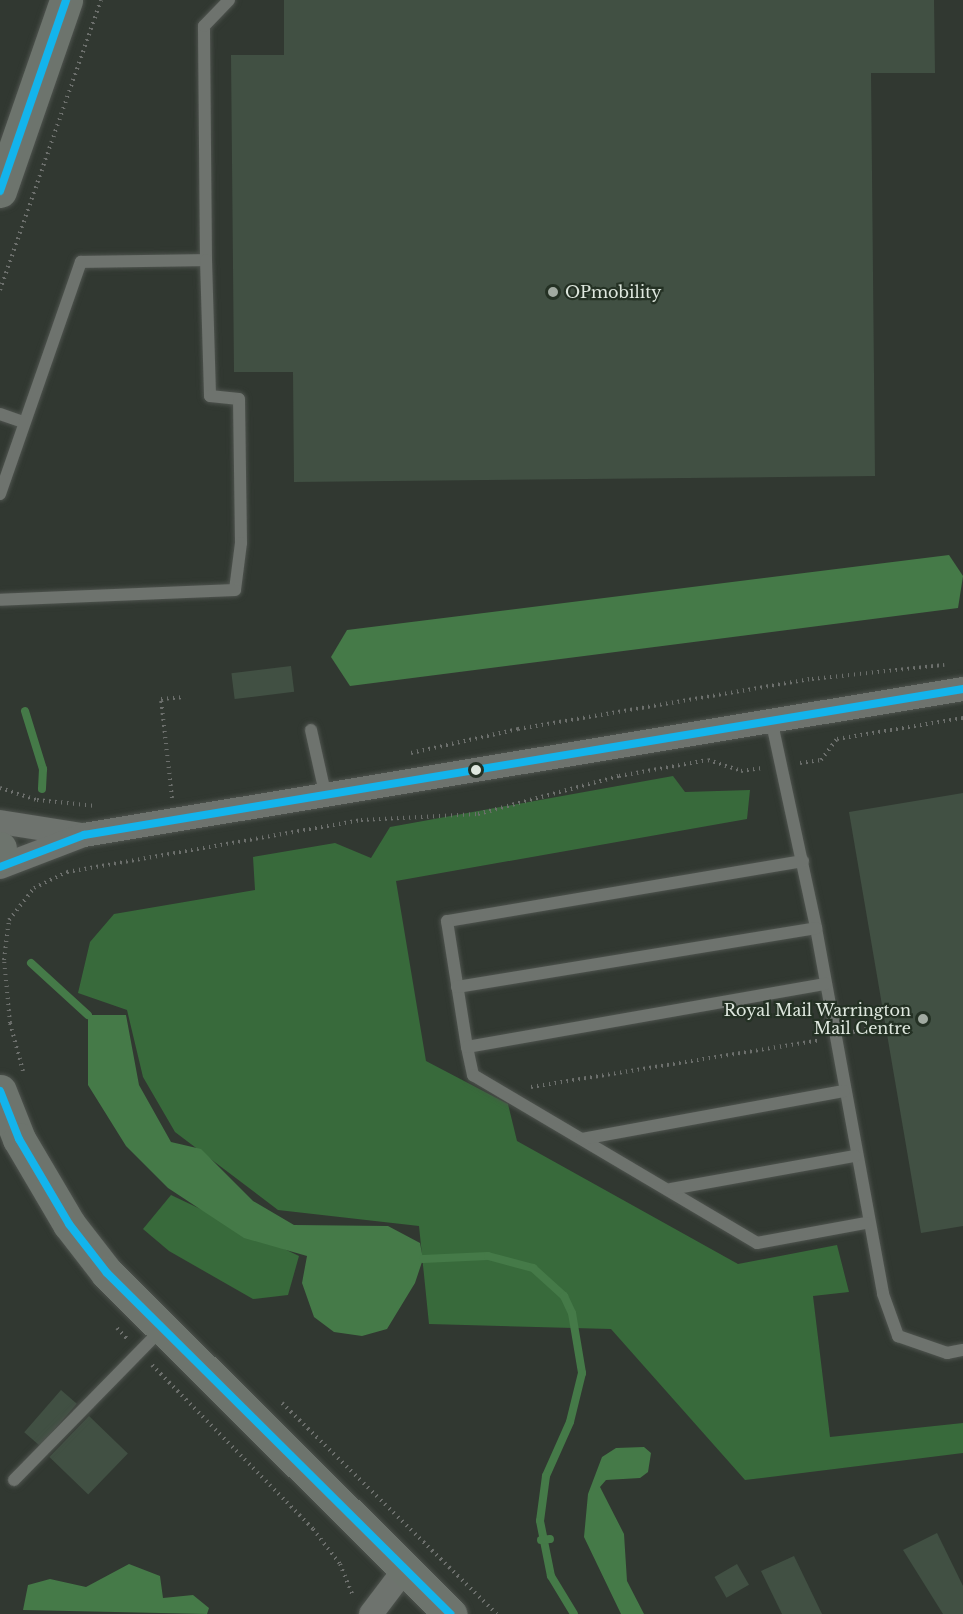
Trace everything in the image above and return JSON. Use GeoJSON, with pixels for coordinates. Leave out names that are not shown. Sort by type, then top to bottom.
{"type":"FeatureCollection","features":[{"type":"Feature","properties":{"kind":"main road"},"geometry":{"type":"LineString","coordinates":[[0,191],[66,0]]}},
{"type":"Feature","properties":{"kind":"main road"},"geometry":{"type":"LineString","coordinates":[[0,848],[0,858]]}},
{"type":"Feature","properties":{"kind":"main road"},"geometry":{"type":"LineString","coordinates":[[13,1086],[19,1139],[69,1224],[160,1331],[405,1569],[442,1612]]}},
{"type":"Feature","properties":{"kind":"street"},"geometry":{"type":"LineString","coordinates":[[0,867],[84,835],[326,798],[771,719],[963,689]]}},
{"type":"Feature","properties":{"kind":"street"},"geometry":{"type":"LineString","coordinates":[[0,822],[84,835]]}},
{"type":"Feature","properties":{"kind":"street"},"geometry":{"type":"LineString","coordinates":[[371,1614],[405,1569]]}},
{"type":"Feature","properties":{"kind":"lane"},"geometry":{"type":"LineString","coordinates":[[0,600],[235,590],[241,543],[239,399],[210,396],[206,260],[204,26],[229,0]]}},
{"type":"Feature","properties":{"kind":"lane"},"geometry":{"type":"LineString","coordinates":[[0,494],[23,422],[81,262],[206,260]]}},
{"type":"Feature","properties":{"kind":"lane"},"geometry":{"type":"LineString","coordinates":[[0,414],[23,422]]}},
{"type":"Feature","properties":{"kind":"lane"},"geometry":{"type":"LineString","coordinates":[[771,719],[816,928],[867,1223],[898,1336],[947,1353],[963,1350]]}},
{"type":"Feature","properties":{"kind":"lane"},"geometry":{"type":"LineString","coordinates":[[311,730],[326,798]]}},
{"type":"Feature","properties":{"kind":"lane"},"geometry":{"type":"LineString","coordinates":[[803,861],[447,921],[467,1047],[473,1075],[671,1189],[757,1243],[867,1223]]}},
{"type":"Feature","properties":{"kind":"lane"},"geometry":{"type":"LineString","coordinates":[[457,987],[816,928]]}},
{"type":"Feature","properties":{"kind":"lane"},"geometry":{"type":"LineString","coordinates":[[467,1047],[826,984]]}},
{"type":"Feature","properties":{"kind":"lane"},"geometry":{"type":"LineString","coordinates":[[582,1139],[844,1091]]}},
{"type":"Feature","properties":{"kind":"lane"},"geometry":{"type":"LineString","coordinates":[[671,1189],[855,1156]]}},
{"type":"Feature","properties":{"kind":"lane"},"geometry":{"type":"LineString","coordinates":[[14,1480],[160,1331]]}},
{"type":"Feature","properties":{"kind":"path"},"geometry":{"type":"LineString","coordinates":[[0,290],[101,0]]}},
{"type":"Feature","properties":{"kind":"path"},"geometry":{"type":"LineString","coordinates":[[404,755],[518,729],[812,679],[951,664]]}},
{"type":"Feature","properties":{"kind":"path"},"geometry":{"type":"LineString","coordinates":[[172,798],[161,699],[184,697]]}},
{"type":"Feature","properties":{"kind":"path"},"geometry":{"type":"LineString","coordinates":[[821,760],[837,739],[963,718]]}},
{"type":"Feature","properties":{"kind":"path"},"geometry":{"type":"LineString","coordinates":[[13,1086],[3,938],[19,902],[34,888],[93,866],[361,820],[478,814],[619,777],[708,760],[741,771]]}},
{"type":"Feature","properties":{"kind":"path"},"geometry":{"type":"LineString","coordinates":[[0,788],[37,800],[103,806]]}},
{"type":"Feature","properties":{"kind":"path"},"geometry":{"type":"LineString","coordinates":[[163,800],[184,796]]}},
{"type":"Feature","properties":{"kind":"path"},"geometry":{"type":"LineString","coordinates":[[502,1092],[835,1037],[879,1026]]}},
{"type":"Feature","properties":{"kind":"path"},"geometry":{"type":"LineString","coordinates":[[156,1370],[313,1529],[340,1564],[350,1593]]}},
{"type":"Feature","properties":{"kind":"path"},"geometry":{"type":"LineString","coordinates":[[278,1399],[497,1614]]}},
{"type":"Feature","properties":{"kind":"shaded area"},"geometry":{"type":"Polygon","coordinates":[[[949,555],[963,576],[958,608],[350,686],[331,657],[347,630],[949,555]]]}},
{"type":"Feature","properties":{"kind":"shaded area"},"geometry":{"type":"Polygon","coordinates":[[[673,776],[685,792],[750,790],[747,819],[396,881],[426,1061],[508,1104],[517,1141],[738,1264],[837,1245],[849,1292],[813,1296],[830,1437],[963,1423],[963,1453],[745,1480],[611,1329],[429,1324],[419,1226],[278,1210],[175,1132],[143,1077],[127,1010],[78,993],[90,942],[114,914],[255,890],[253,857],[335,843],[371,858],[390,827],[673,776]]]}},
{"type":"Feature","properties":{"kind":"shaded area"},"geometry":{"type":"Polygon","coordinates":[[[88,1015],[126,1015],[139,1085],[171,1142],[201,1149],[253,1201],[294,1225],[388,1226],[420,1243],[423,1259],[415,1283],[387,1329],[362,1336],[334,1332],[314,1317],[302,1283],[307,1256],[244,1238],[168,1188],[126,1146],[88,1085],[88,1015]]]}},
{"type":"Feature","properties":{"kind":"shaded area"},"geometry":{"type":"Polygon","coordinates":[[[171,1195],[299,1256],[288,1295],[253,1299],[169,1251],[143,1229],[171,1195]]]}},
{"type":"Feature","properties":{"kind":"shaded area"},"geometry":{"type":"Polygon","coordinates":[[[644,1447],[651,1453],[648,1472],[640,1478],[606,1480],[600,1487],[624,1534],[627,1581],[644,1614],[621,1614],[584,1537],[588,1494],[602,1457],[616,1448],[644,1447]]]}},
{"type":"Feature","properties":{"kind":"shaded area"},"geometry":{"type":"Polygon","coordinates":[[[129,1564],[160,1576],[163,1598],[193,1595],[209,1608],[207,1614],[23,1610],[28,1585],[50,1579],[86,1587],[129,1564]]]}},
{"type":"Feature","properties":{"kind":"building","name":"OPmobility"},"geometry":{"type":"Polygon","coordinates":[[[284,0],[934,0],[935,73],[871,73],[875,476],[294,482],[293,372],[234,372],[231,55],[284,55],[284,0]]]}},
{"type":"Feature","properties":{"kind":"building"},"geometry":{"type":"Polygon","coordinates":[[[291,666],[294,692],[235,699],[231,673],[291,666]]]}},
{"type":"Feature","properties":{"kind":"building","name":"Royal Mail Warrington Mail Centre"},"geometry":{"type":"Polygon","coordinates":[[[963,793],[963,1226],[921,1233],[849,812],[963,793]]]}},
{"type":"Feature","properties":{"kind":"building"},"geometry":{"type":"Polygon","coordinates":[[[61,1390],[77,1404],[40,1446],[24,1432],[61,1390]]]}},
{"type":"Feature","properties":{"kind":"building"},"geometry":{"type":"Polygon","coordinates":[[[89,1416],[128,1454],[88,1495],[49,1457],[89,1416]]]}},
{"type":"Feature","properties":{"kind":"building"},"geometry":{"type":"Polygon","coordinates":[[[937,1533],[963,1586],[963,1614],[943,1614],[903,1550],[937,1533]]]}},
{"type":"Feature","properties":{"kind":"building"},"geometry":{"type":"Polygon","coordinates":[[[794,1556],[822,1614],[782,1614],[761,1571],[794,1556]]]}},
{"type":"Feature","properties":{"kind":"building"},"geometry":{"type":"Polygon","coordinates":[[[737,1564],[749,1585],[726,1598],[714,1577],[737,1564]]]}},
{"type":"Feature","properties":{"kind":"waterway"},"geometry":{"type":"LineString","coordinates":[[25,711],[43,769],[42,789]]}},
{"type":"Feature","properties":{"kind":"waterway"},"geometry":{"type":"LineString","coordinates":[[31,963],[88,1015]]}},
{"type":"Feature","properties":{"kind":"waterway"},"geometry":{"type":"LineString","coordinates":[[423,1259],[488,1256],[533,1268],[564,1296],[572,1313],[582,1373],[570,1422],[546,1476],[540,1521],[551,1576],[574,1614]]}},
{"type":"Feature","properties":{"kind":"waterway"},"geometry":{"type":"LineString","coordinates":[[541,1540],[550,1539]]}},
{"type":"Feature","properties":{"kind":"transit line"},"geometry":{"type":"LineString","coordinates":[[0,191],[66,0]]}},
{"type":"Feature","properties":{"kind":"transit line"},"geometry":{"type":"LineString","coordinates":[[0,867],[84,835],[963,689]]}},
{"type":"Feature","properties":{"kind":"transit line"},"geometry":{"type":"LineString","coordinates":[[0,1091],[19,1139],[69,1224],[107,1273],[450,1614]]}},
{"type":"Feature","properties":{"kind":"place","name":"OPmobility"},"geometry":{"type":"Point","coordinates":[553,292]}},
{"type":"Feature","properties":{"kind":"place","name":"Royal Mail Warrington Mail Centre"},"geometry":{"type":"Point","coordinates":[923,1019]}}]}
